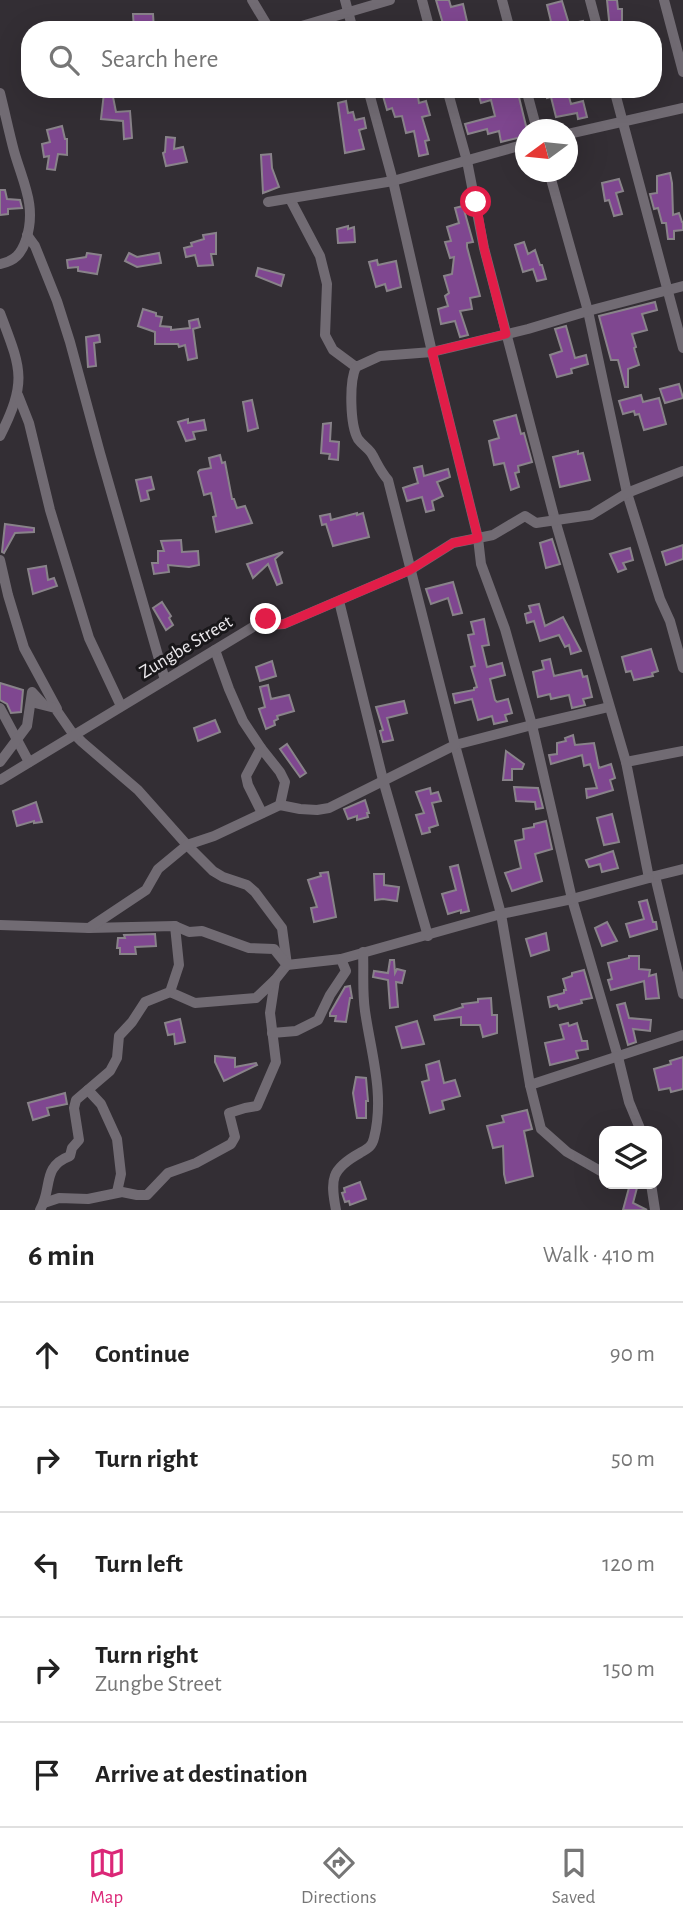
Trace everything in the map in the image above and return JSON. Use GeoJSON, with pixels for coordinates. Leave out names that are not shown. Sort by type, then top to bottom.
{"type":"FeatureCollection","features":[{"type":"Feature","properties":{"kind":"street"},"geometry":{"type":"LineString","coordinates":[[251,0],[264,21]]}},
{"type":"Feature","properties":{"kind":"street"},"geometry":{"type":"LineString","coordinates":[[345,0],[350,21]]}},
{"type":"Feature","properties":{"kind":"street"},"geometry":{"type":"LineString","coordinates":[[318,21],[390,0]]}},
{"type":"Feature","properties":{"kind":"street"},"geometry":{"type":"LineString","coordinates":[[422,0],[428,21]]}},
{"type":"Feature","properties":{"kind":"street"},"geometry":{"type":"LineString","coordinates":[[502,0],[508,21]]}},
{"type":"Feature","properties":{"kind":"street"},"geometry":{"type":"LineString","coordinates":[[590,0],[596,21]]}},
{"type":"Feature","properties":{"kind":"street"},"geometry":{"type":"LineString","coordinates":[[664,0],[683,72]]}},
{"type":"Feature","properties":{"kind":"street"},"geometry":{"type":"LineString","coordinates":[[0,93],[30,203],[30,222],[21,253],[10,262],[0,264]]}},
{"type":"Feature","properties":{"kind":"street"},"geometry":{"type":"LineString","coordinates":[[370,98],[393,181],[478,538],[481,564],[505,629],[532,724],[572,899],[629,1102],[639,1126]]}},
{"type":"Feature","properties":{"kind":"street"},"geometry":{"type":"LineString","coordinates":[[450,98],[467,161],[484,248],[506,334],[555,520],[626,762],[652,877],[683,994]]}},
{"type":"Feature","properties":{"kind":"street"},"geometry":{"type":"LineString","coordinates":[[528,98],[534,119]]}},
{"type":"Feature","properties":{"kind":"street"},"geometry":{"type":"LineString","coordinates":[[617,98],[683,348]]}},
{"type":"Feature","properties":{"kind":"street"},"geometry":{"type":"LineString","coordinates":[[578,131],[683,108]]}},
{"type":"Feature","properties":{"kind":"street"},"geometry":{"type":"LineString","coordinates":[[268,202],[393,181],[515,147]]}},
{"type":"Feature","properties":{"kind":"street"},"geometry":{"type":"LineString","coordinates":[[552,182],[588,311],[627,493],[683,668]]}},
{"type":"Feature","properties":{"kind":"street"},"geometry":{"type":"LineString","coordinates":[[290,199],[320,256],[325,275],[325,335],[333,350],[356,367]]}},
{"type":"Feature","properties":{"kind":"street"},"geometry":{"type":"LineString","coordinates":[[27,235],[35,246],[70,342],[103,466],[166,680]]}},
{"type":"Feature","properties":{"kind":"street"},"geometry":{"type":"LineString","coordinates":[[599,1170],[567,1152],[541,1129],[530,1085],[501,914],[388,480],[381,473],[372,453],[357,437],[351,404],[353,374],[356,367],[380,356],[432,352],[683,286]]}},
{"type":"Feature","properties":{"kind":"street"},"geometry":{"type":"LineString","coordinates":[[0,313],[19,369],[18,395],[0,436]]}},
{"type":"Feature","properties":{"kind":"street"},"geometry":{"type":"LineString","coordinates":[[18,395],[26,411],[50,510],[89,638],[121,706]]}},
{"type":"Feature","properties":{"kind":"street","name":"Zungbe Street"},"geometry":{"type":"LineString","coordinates":[[0,780],[266,619],[271,625],[284,624],[410,570],[453,543],[493,535],[525,516],[536,523],[591,515],[627,493],[683,471]]}},
{"type":"Feature","properties":{"kind":"street"},"geometry":{"type":"LineString","coordinates":[[0,561],[24,648],[72,736]]}},
{"type":"Feature","properties":{"kind":"street"},"geometry":{"type":"LineString","coordinates":[[340,605],[383,780],[428,936]]}},
{"type":"Feature","properties":{"kind":"street"},"geometry":{"type":"LineString","coordinates":[[215,650],[243,721],[285,782],[281,805]]}},
{"type":"Feature","properties":{"kind":"street"},"geometry":{"type":"LineString","coordinates":[[0,762],[25,731],[32,692],[72,736]]}},
{"type":"Feature","properties":{"kind":"street"},"geometry":{"type":"LineString","coordinates":[[31,702],[55,708],[71,731],[138,790],[218,875],[247,886],[255,892],[282,928],[287,965]]}},
{"type":"Feature","properties":{"kind":"street"},"geometry":{"type":"LineString","coordinates":[[89,928],[146,890],[158,869],[187,845],[214,836],[262,813],[281,805],[300,809],[329,808],[455,745],[609,707]]}},
{"type":"Feature","properties":{"kind":"street"},"geometry":{"type":"LineString","coordinates":[[0,708],[29,762]]}},
{"type":"Feature","properties":{"kind":"street"},"geometry":{"type":"LineString","coordinates":[[261,748],[246,776],[262,813]]}},
{"type":"Feature","properties":{"kind":"street"},"geometry":{"type":"LineString","coordinates":[[626,762],[683,751]]}},
{"type":"Feature","properties":{"kind":"street"},"geometry":{"type":"LineString","coordinates":[[42,1206],[54,1165],[60,1159],[70,1156],[72,1148],[79,1140],[76,1100],[110,1071],[117,1058],[119,1035],[132,1022],[145,1002],[170,992],[195,1003],[256,998],[287,965],[341,959],[501,914],[572,899],[683,869]]}},
{"type":"Feature","properties":{"kind":"street"},"geometry":{"type":"LineString","coordinates":[[0,925],[89,928],[175,926],[189,932],[202,931],[249,948],[274,949],[287,965]]}},
{"type":"Feature","properties":{"kind":"street"},"geometry":{"type":"LineString","coordinates":[[170,992],[179,965],[175,926]]}},
{"type":"Feature","properties":{"kind":"street"},"geometry":{"type":"LineString","coordinates":[[336,1210],[333,1185],[336,1170],[371,1145],[376,1122],[378,1081],[365,1010],[363,951]]}},
{"type":"Feature","properties":{"kind":"street"},"geometry":{"type":"LineString","coordinates":[[272,1032],[296,1031],[318,1020],[346,971],[341,959]]}},
{"type":"Feature","properties":{"kind":"street"},"geometry":{"type":"LineString","coordinates":[[42,1206],[59,1198],[88,1199],[117,1192],[147,1195],[168,1172],[196,1163],[231,1144],[235,1137],[229,1113],[257,1106],[275,1067],[276,1055],[270,1013],[275,980]]}},
{"type":"Feature","properties":{"kind":"street"},"geometry":{"type":"LineString","coordinates":[[530,1085],[683,1035]]}},
{"type":"Feature","properties":{"kind":"street"},"geometry":{"type":"LineString","coordinates":[[88,1090],[101,1104],[117,1139],[121,1174],[117,1192]]}},
{"type":"Feature","properties":{"kind":"street"},"geometry":{"type":"LineString","coordinates":[[652,1189],[655,1210]]}},
{"type":"Feature","properties":{"kind":"building"},"geometry":{"type":"Polygon","coordinates":[[[436,0],[449,0],[451,7],[463,4],[467,21],[442,21],[436,0]]]}},
{"type":"Feature","properties":{"kind":"building"},"geometry":{"type":"Polygon","coordinates":[[[607,0],[617,0],[618,9],[622,9],[622,21],[609,21],[607,0]]]}},
{"type":"Feature","properties":{"kind":"building"},"geometry":{"type":"Polygon","coordinates":[[[562,1],[568,21],[551,21],[547,5],[562,1]]]}},
{"type":"Feature","properties":{"kind":"building"},"geometry":{"type":"Polygon","coordinates":[[[133,14],[153,14],[153,21],[133,21],[133,14]]]}},
{"type":"Feature","properties":{"kind":"building"},"geometry":{"type":"Polygon","coordinates":[[[103,98],[113,98],[116,112],[130,111],[132,138],[124,139],[123,121],[101,119],[103,98]]]}},
{"type":"Feature","properties":{"kind":"building"},"geometry":{"type":"Polygon","coordinates":[[[384,98],[418,98],[419,103],[426,101],[430,115],[422,117],[429,140],[425,141],[428,154],[419,156],[414,131],[406,133],[402,116],[395,117],[392,108],[387,110],[384,98]]]}},
{"type":"Feature","properties":{"kind":"building"},"geometry":{"type":"Polygon","coordinates":[[[480,98],[519,98],[524,119],[515,119],[515,139],[501,142],[499,131],[488,134],[487,129],[468,134],[465,124],[495,116],[491,100],[481,103],[480,98]]]}},
{"type":"Feature","properties":{"kind":"building"},"geometry":{"type":"Polygon","coordinates":[[[551,98],[569,98],[571,104],[583,101],[587,117],[578,119],[577,113],[556,117],[551,98]]]}},
{"type":"Feature","properties":{"kind":"building"},"geometry":{"type":"Polygon","coordinates":[[[346,101],[348,113],[353,112],[355,120],[364,118],[366,128],[359,130],[364,149],[345,153],[338,103],[346,101]]]}},
{"type":"Feature","properties":{"kind":"building"},"geometry":{"type":"Polygon","coordinates":[[[62,126],[67,139],[67,155],[58,154],[55,170],[47,169],[49,156],[44,157],[42,144],[50,142],[47,130],[62,126]]]}},
{"type":"Feature","properties":{"kind":"building"},"geometry":{"type":"Polygon","coordinates":[[[166,137],[175,138],[174,149],[183,147],[187,162],[166,166],[163,153],[166,137]]]}},
{"type":"Feature","properties":{"kind":"building"},"geometry":{"type":"Polygon","coordinates":[[[271,154],[272,168],[279,187],[263,193],[261,155],[271,154]]]}},
{"type":"Feature","properties":{"kind":"building"},"geometry":{"type":"Polygon","coordinates":[[[670,173],[673,215],[679,213],[683,222],[683,230],[674,231],[674,239],[668,239],[666,223],[662,223],[658,208],[654,209],[650,194],[657,193],[657,176],[670,173]]]}},
{"type":"Feature","properties":{"kind":"building"},"geometry":{"type":"Polygon","coordinates":[[[619,179],[623,191],[616,193],[622,214],[614,216],[609,200],[605,201],[602,183],[619,179]]]}},
{"type":"Feature","properties":{"kind":"building"},"geometry":{"type":"Polygon","coordinates":[[[0,190],[5,190],[7,199],[20,200],[22,208],[8,209],[8,214],[0,215],[0,190]]]}},
{"type":"Feature","properties":{"kind":"building"},"geometry":{"type":"Polygon","coordinates":[[[463,206],[473,242],[467,243],[467,247],[480,296],[470,298],[472,309],[460,311],[468,335],[460,337],[455,321],[441,324],[438,309],[448,306],[445,296],[449,293],[444,276],[452,274],[454,257],[450,258],[445,242],[451,241],[447,227],[459,223],[455,208],[463,206]]]}},
{"type":"Feature","properties":{"kind":"building"},"geometry":{"type":"Polygon","coordinates":[[[348,226],[348,229],[354,227],[355,242],[338,243],[337,229],[348,226]]]}},
{"type":"Feature","properties":{"kind":"building"},"geometry":{"type":"Polygon","coordinates":[[[216,233],[216,254],[211,254],[213,265],[198,266],[195,255],[186,257],[184,248],[204,239],[203,235],[216,233]]]}},
{"type":"Feature","properties":{"kind":"building"},"geometry":{"type":"Polygon","coordinates":[[[524,242],[528,254],[535,250],[546,279],[537,281],[533,269],[523,272],[515,245],[524,242]]]}},
{"type":"Feature","properties":{"kind":"building"},"geometry":{"type":"Polygon","coordinates":[[[87,253],[101,255],[97,274],[78,271],[78,267],[68,268],[67,260],[86,257],[87,253]]]}},
{"type":"Feature","properties":{"kind":"building"},"geometry":{"type":"Polygon","coordinates":[[[129,253],[137,257],[159,253],[161,263],[137,267],[125,261],[129,253]]]}},
{"type":"Feature","properties":{"kind":"building"},"geometry":{"type":"Polygon","coordinates":[[[377,260],[378,265],[396,261],[401,287],[387,291],[385,284],[376,287],[369,262],[377,260]]]}},
{"type":"Feature","properties":{"kind":"building"},"geometry":{"type":"Polygon","coordinates":[[[258,268],[284,275],[281,286],[256,276],[258,268]]]}},
{"type":"Feature","properties":{"kind":"building"},"geometry":{"type":"Polygon","coordinates":[[[655,302],[657,310],[642,314],[647,330],[632,334],[639,365],[628,369],[628,387],[625,387],[618,360],[611,360],[599,316],[655,302]]]}},
{"type":"Feature","properties":{"kind":"building"},"geometry":{"type":"Polygon","coordinates":[[[143,309],[162,317],[160,326],[171,327],[171,330],[190,328],[189,321],[198,319],[200,327],[193,329],[197,358],[188,360],[185,345],[179,347],[178,344],[155,344],[155,332],[138,326],[143,309]]]}},
{"type":"Feature","properties":{"kind":"building"},"geometry":{"type":"Polygon","coordinates":[[[566,326],[575,358],[586,355],[588,364],[571,369],[572,373],[557,377],[550,355],[562,351],[555,329],[566,326]]]}},
{"type":"Feature","properties":{"kind":"building"},"geometry":{"type":"Polygon","coordinates":[[[99,335],[100,342],[94,343],[96,366],[88,367],[86,337],[99,335]]]}},
{"type":"Feature","properties":{"kind":"building"},"geometry":{"type":"Polygon","coordinates":[[[679,384],[683,398],[665,403],[660,389],[679,384]]]}},
{"type":"Feature","properties":{"kind":"building"},"geometry":{"type":"Polygon","coordinates":[[[641,395],[643,402],[659,398],[666,424],[644,430],[639,414],[635,415],[634,411],[623,414],[619,401],[641,395]]]}},
{"type":"Feature","properties":{"kind":"building"},"geometry":{"type":"Polygon","coordinates":[[[252,400],[258,428],[248,431],[243,402],[252,400]]]}},
{"type":"Feature","properties":{"kind":"building"},"geometry":{"type":"Polygon","coordinates":[[[516,415],[532,462],[518,466],[519,472],[515,473],[519,487],[511,490],[504,463],[494,465],[489,441],[499,438],[494,421],[516,415]]]}},
{"type":"Feature","properties":{"kind":"building"},"geometry":{"type":"Polygon","coordinates":[[[188,419],[188,423],[204,420],[206,430],[193,432],[195,439],[186,441],[178,422],[188,419]]]}},
{"type":"Feature","properties":{"kind":"building"},"geometry":{"type":"Polygon","coordinates":[[[331,423],[330,441],[339,442],[338,460],[329,459],[330,454],[321,453],[323,424],[331,423]]]}},
{"type":"Feature","properties":{"kind":"building"},"geometry":{"type":"Polygon","coordinates":[[[578,451],[578,454],[583,453],[590,480],[560,487],[553,457],[578,451]]]}},
{"type":"Feature","properties":{"kind":"building"},"geometry":{"type":"Polygon","coordinates":[[[220,455],[222,463],[225,462],[232,499],[237,508],[245,506],[252,523],[216,532],[211,493],[204,495],[198,472],[211,468],[209,458],[220,455]]]}},
{"type":"Feature","properties":{"kind":"building"},"geometry":{"type":"Polygon","coordinates":[[[422,466],[424,476],[448,469],[450,477],[437,482],[443,496],[432,501],[434,510],[426,512],[422,497],[407,501],[403,488],[418,483],[414,468],[422,466]]]}},
{"type":"Feature","properties":{"kind":"building"},"geometry":{"type":"Polygon","coordinates":[[[151,477],[154,489],[147,491],[149,499],[141,501],[136,480],[151,477]]]}},
{"type":"Feature","properties":{"kind":"building"},"geometry":{"type":"Polygon","coordinates":[[[363,513],[369,537],[333,546],[326,524],[322,525],[320,516],[330,514],[331,520],[363,513]]]}},
{"type":"Feature","properties":{"kind":"building"},"geometry":{"type":"Polygon","coordinates":[[[5,524],[34,528],[34,532],[15,533],[4,553],[5,524]]]}},
{"type":"Feature","properties":{"kind":"building"},"geometry":{"type":"Polygon","coordinates":[[[552,539],[560,564],[546,568],[540,543],[552,539]]]}},
{"type":"Feature","properties":{"kind":"building"},"geometry":{"type":"Polygon","coordinates":[[[181,540],[182,552],[198,551],[199,565],[168,565],[169,572],[154,574],[152,563],[158,563],[158,551],[164,551],[161,541],[181,540]]]}},
{"type":"Feature","properties":{"kind":"building"},"geometry":{"type":"Polygon","coordinates":[[[683,545],[683,559],[666,565],[662,552],[683,545]]]}},
{"type":"Feature","properties":{"kind":"building"},"geometry":{"type":"Polygon","coordinates":[[[630,548],[633,560],[623,563],[626,569],[618,572],[610,554],[630,548]]]}},
{"type":"Feature","properties":{"kind":"building"},"geometry":{"type":"Polygon","coordinates":[[[283,552],[275,559],[282,583],[277,585],[268,564],[253,578],[247,564],[283,552]]]}},
{"type":"Feature","properties":{"kind":"building"},"geometry":{"type":"Polygon","coordinates":[[[46,566],[48,580],[54,578],[57,586],[33,594],[28,569],[46,566]]]}},
{"type":"Feature","properties":{"kind":"building"},"geometry":{"type":"Polygon","coordinates":[[[453,582],[462,613],[453,615],[448,598],[431,604],[426,589],[453,582]]]}},
{"type":"Feature","properties":{"kind":"building"},"geometry":{"type":"Polygon","coordinates":[[[162,602],[173,625],[166,630],[153,608],[162,602]]]}},
{"type":"Feature","properties":{"kind":"building"},"geometry":{"type":"Polygon","coordinates":[[[539,604],[545,626],[563,617],[581,651],[571,654],[569,645],[565,647],[559,635],[540,641],[534,621],[527,623],[525,614],[531,612],[529,606],[539,604]]]}},
{"type":"Feature","properties":{"kind":"building"},"geometry":{"type":"Polygon","coordinates":[[[484,619],[489,645],[482,646],[487,667],[502,663],[505,675],[490,679],[495,700],[497,702],[508,699],[512,713],[505,715],[507,721],[494,724],[492,716],[478,720],[472,699],[455,703],[453,694],[477,687],[471,667],[475,666],[468,635],[474,634],[471,622],[484,619]]]}},
{"type":"Feature","properties":{"kind":"building"},"geometry":{"type":"Polygon","coordinates":[[[651,649],[658,671],[652,673],[653,676],[634,680],[631,671],[626,672],[622,657],[651,649]]]}},
{"type":"Feature","properties":{"kind":"building"},"geometry":{"type":"Polygon","coordinates":[[[550,659],[554,676],[581,670],[583,677],[587,676],[592,697],[583,699],[585,705],[572,708],[569,695],[551,699],[550,694],[538,697],[533,672],[544,669],[542,661],[550,659]]]}},
{"type":"Feature","properties":{"kind":"building"},"geometry":{"type":"Polygon","coordinates":[[[272,661],[276,676],[260,681],[256,667],[272,661]]]}},
{"type":"Feature","properties":{"kind":"building"},"geometry":{"type":"Polygon","coordinates":[[[0,683],[23,690],[21,712],[11,713],[7,704],[0,700],[0,683]]]}},
{"type":"Feature","properties":{"kind":"building"},"geometry":{"type":"Polygon","coordinates":[[[268,685],[271,699],[289,695],[294,711],[277,716],[275,725],[266,729],[259,709],[265,707],[260,687],[268,685]]]}},
{"type":"Feature","properties":{"kind":"building"},"geometry":{"type":"Polygon","coordinates":[[[404,701],[407,713],[387,718],[393,740],[383,742],[380,731],[383,730],[376,707],[404,701]]]}},
{"type":"Feature","properties":{"kind":"building"},"geometry":{"type":"Polygon","coordinates":[[[215,720],[220,732],[198,741],[194,728],[215,720]]]}},
{"type":"Feature","properties":{"kind":"building"},"geometry":{"type":"Polygon","coordinates":[[[573,735],[575,745],[594,743],[599,768],[611,764],[615,778],[610,780],[613,790],[587,798],[586,789],[597,788],[590,764],[584,766],[582,755],[551,764],[549,755],[557,754],[557,743],[566,741],[565,738],[573,735]]]}},
{"type":"Feature","properties":{"kind":"building"},"geometry":{"type":"Polygon","coordinates":[[[287,744],[306,773],[300,777],[280,749],[287,744]]]}},
{"type":"Feature","properties":{"kind":"building"},"geometry":{"type":"Polygon","coordinates":[[[506,751],[524,764],[522,769],[512,769],[512,780],[503,780],[506,751]]]}},
{"type":"Feature","properties":{"kind":"building"},"geometry":{"type":"Polygon","coordinates":[[[514,787],[538,788],[543,808],[536,809],[535,802],[516,801],[514,787]]]}},
{"type":"Feature","properties":{"kind":"building"},"geometry":{"type":"Polygon","coordinates":[[[430,788],[431,794],[438,792],[441,801],[432,803],[438,825],[429,828],[430,832],[422,834],[416,815],[424,813],[416,792],[430,788]]]}},
{"type":"Feature","properties":{"kind":"building"},"geometry":{"type":"Polygon","coordinates":[[[365,800],[368,817],[348,819],[344,809],[365,800]]]}},
{"type":"Feature","properties":{"kind":"building"},"geometry":{"type":"Polygon","coordinates":[[[36,802],[42,822],[34,821],[17,826],[13,811],[36,802]]]}},
{"type":"Feature","properties":{"kind":"building"},"geometry":{"type":"Polygon","coordinates":[[[612,814],[619,842],[604,845],[597,818],[612,814]]]}},
{"type":"Feature","properties":{"kind":"building"},"geometry":{"type":"Polygon","coordinates":[[[546,821],[552,849],[535,854],[542,881],[512,891],[505,873],[521,868],[515,841],[524,839],[523,829],[546,821]]]}},
{"type":"Feature","properties":{"kind":"building"},"geometry":{"type":"Polygon","coordinates":[[[613,851],[618,868],[602,872],[600,864],[589,867],[586,860],[613,851]]]}},
{"type":"Feature","properties":{"kind":"building"},"geometry":{"type":"Polygon","coordinates":[[[458,865],[469,911],[461,913],[461,910],[448,914],[442,894],[456,890],[450,867],[458,865]]]}},
{"type":"Feature","properties":{"kind":"building"},"geometry":{"type":"Polygon","coordinates":[[[328,872],[336,917],[314,922],[311,908],[317,907],[308,880],[328,872]]]}},
{"type":"Feature","properties":{"kind":"building"},"geometry":{"type":"Polygon","coordinates":[[[374,874],[384,874],[384,885],[399,887],[397,901],[375,900],[374,874]]]}},
{"type":"Feature","properties":{"kind":"building"},"geometry":{"type":"Polygon","coordinates":[[[647,900],[657,929],[630,937],[626,924],[644,919],[639,902],[647,900]]]}},
{"type":"Feature","properties":{"kind":"building"},"geometry":{"type":"Polygon","coordinates":[[[607,922],[617,941],[602,946],[595,928],[607,922]]]}},
{"type":"Feature","properties":{"kind":"building"},"geometry":{"type":"Polygon","coordinates":[[[546,933],[549,950],[531,956],[526,939],[546,933]]]}},
{"type":"Feature","properties":{"kind":"building"},"geometry":{"type":"Polygon","coordinates":[[[155,934],[156,946],[135,947],[136,954],[120,954],[120,948],[117,948],[118,938],[125,938],[124,935],[155,934]]]}},
{"type":"Feature","properties":{"kind":"building"},"geometry":{"type":"Polygon","coordinates":[[[629,956],[639,956],[639,969],[650,970],[649,976],[656,974],[659,998],[646,999],[644,981],[611,990],[608,980],[612,979],[608,963],[629,956]]]}},
{"type":"Feature","properties":{"kind":"building"},"geometry":{"type":"Polygon","coordinates":[[[390,960],[394,960],[395,973],[397,969],[405,971],[402,983],[396,982],[398,1007],[390,1008],[388,980],[373,977],[374,971],[388,973],[390,960]]]}},
{"type":"Feature","properties":{"kind":"building"},"geometry":{"type":"Polygon","coordinates":[[[584,970],[592,998],[559,1009],[557,1005],[550,1007],[548,997],[566,990],[563,979],[584,970]]]}},
{"type":"Feature","properties":{"kind":"building"},"geometry":{"type":"Polygon","coordinates":[[[350,986],[352,998],[346,1022],[335,1021],[336,1016],[330,1016],[330,1013],[345,987],[350,986]]]}},
{"type":"Feature","properties":{"kind":"building"},"geometry":{"type":"Polygon","coordinates":[[[491,998],[492,1015],[497,1015],[497,1033],[483,1037],[480,1025],[461,1025],[461,1017],[435,1020],[434,1016],[463,1007],[462,1004],[491,998]]]}},
{"type":"Feature","properties":{"kind":"building"},"geometry":{"type":"Polygon","coordinates":[[[625,1003],[629,1018],[651,1020],[650,1031],[633,1029],[636,1042],[628,1045],[617,1005],[625,1003]]]}},
{"type":"Feature","properties":{"kind":"building"},"geometry":{"type":"Polygon","coordinates":[[[180,1019],[185,1042],[175,1044],[174,1034],[168,1035],[165,1023],[180,1019]]]}},
{"type":"Feature","properties":{"kind":"building"},"geometry":{"type":"Polygon","coordinates":[[[417,1021],[424,1044],[402,1048],[396,1027],[417,1021]]]}},
{"type":"Feature","properties":{"kind":"building"},"geometry":{"type":"Polygon","coordinates":[[[568,1023],[569,1026],[577,1023],[582,1041],[587,1041],[588,1049],[576,1051],[578,1058],[550,1065],[545,1043],[564,1039],[560,1025],[568,1023]]]}},
{"type":"Feature","properties":{"kind":"building"},"geometry":{"type":"Polygon","coordinates":[[[215,1056],[235,1058],[235,1067],[257,1065],[224,1081],[215,1056]]]}},
{"type":"Feature","properties":{"kind":"building"},"geometry":{"type":"Polygon","coordinates":[[[683,1057],[683,1089],[671,1092],[670,1088],[659,1090],[654,1069],[683,1057]]]}},
{"type":"Feature","properties":{"kind":"building"},"geometry":{"type":"Polygon","coordinates":[[[439,1061],[444,1083],[455,1080],[460,1096],[442,1101],[444,1109],[430,1113],[422,1082],[429,1080],[426,1065],[439,1061]]]}},
{"type":"Feature","properties":{"kind":"building"},"geometry":{"type":"Polygon","coordinates":[[[356,1077],[366,1078],[366,1118],[357,1118],[353,1093],[356,1077]]]}},
{"type":"Feature","properties":{"kind":"building"},"geometry":{"type":"Polygon","coordinates":[[[65,1093],[67,1104],[47,1108],[49,1115],[33,1120],[28,1103],[65,1093]]]}},
{"type":"Feature","properties":{"kind":"building"},"geometry":{"type":"Polygon","coordinates":[[[527,1110],[532,1129],[524,1131],[533,1176],[506,1183],[503,1146],[493,1148],[487,1126],[504,1122],[502,1116],[527,1110]]]}},
{"type":"Feature","properties":{"kind":"building"},"geometry":{"type":"Polygon","coordinates":[[[360,1182],[366,1199],[350,1205],[349,1201],[345,1202],[342,1193],[345,1192],[344,1188],[360,1182]]]}},
{"type":"Feature","properties":{"kind":"building"},"geometry":{"type":"Polygon","coordinates":[[[629,1189],[637,1189],[633,1203],[647,1210],[623,1210],[629,1189]]]}},
{"type":"Feature","properties":{"kind":"route"},"geometry":{"type":"LineString","coordinates":[[266,619],[271,625],[284,624],[410,570],[453,543],[478,538],[432,352],[506,334],[484,248],[476,202]]}}]}
